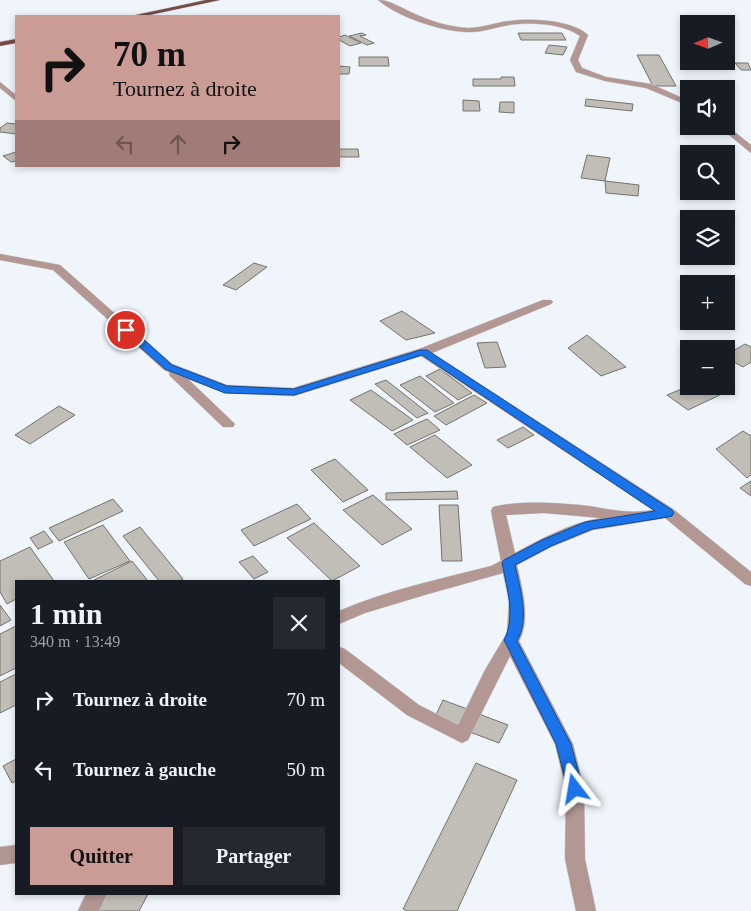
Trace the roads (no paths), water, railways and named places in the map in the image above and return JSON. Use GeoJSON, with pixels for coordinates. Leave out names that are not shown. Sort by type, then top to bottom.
{"type":"FeatureCollection","features":[{"type":"Feature","properties":{"kind":"main road"},"geometry":{"type":"LineString","coordinates":[[140,15],[218,0]]}},
{"type":"Feature","properties":{"kind":"main road"},"geometry":{"type":"LineString","coordinates":[[0,44],[15,41]]}},
{"type":"Feature","properties":{"kind":"street"},"geometry":{"type":"LineString","coordinates":[[381,0],[396,8],[445,26],[468,30],[511,23],[541,24],[578,30],[584,35],[574,60],[579,70],[605,79],[648,86],[680,100]]}},
{"type":"Feature","properties":{"kind":"street"},"geometry":{"type":"LineString","coordinates":[[0,84],[15,98]]}},
{"type":"Feature","properties":{"kind":"street"},"geometry":{"type":"LineString","coordinates":[[733,135],[751,150]]}},
{"type":"Feature","properties":{"kind":"street"},"geometry":{"type":"LineString","coordinates":[[0,257],[56,267],[168,367],[228,424]]}},
{"type":"Feature","properties":{"kind":"street"},"geometry":{"type":"LineString","coordinates":[[168,367],[225,390],[294,392],[423,352],[548,302]]}},
{"type":"Feature","properties":{"kind":"street"},"geometry":{"type":"LineString","coordinates":[[423,352],[668,513],[751,580]]}},
{"type":"Feature","properties":{"kind":"street"},"geometry":{"type":"LineString","coordinates":[[340,655],[413,710],[462,735],[515,633],[517,601],[498,510],[544,508],[586,510],[632,518]]}},
{"type":"Feature","properties":{"kind":"street"},"geometry":{"type":"LineString","coordinates":[[340,618],[359,609],[427,588],[496,570],[546,543],[590,525],[668,513]]}},
{"type":"Feature","properties":{"kind":"street"},"geometry":{"type":"LineString","coordinates":[[510,640],[564,744],[575,789],[575,858],[586,911]]}},
{"type":"Feature","properties":{"kind":"street"},"geometry":{"type":"LineString","coordinates":[[0,856],[15,854]]}},
{"type":"Feature","properties":{"kind":"street"},"geometry":{"type":"LineString","coordinates":[[88,911],[96,895]]}}]}
